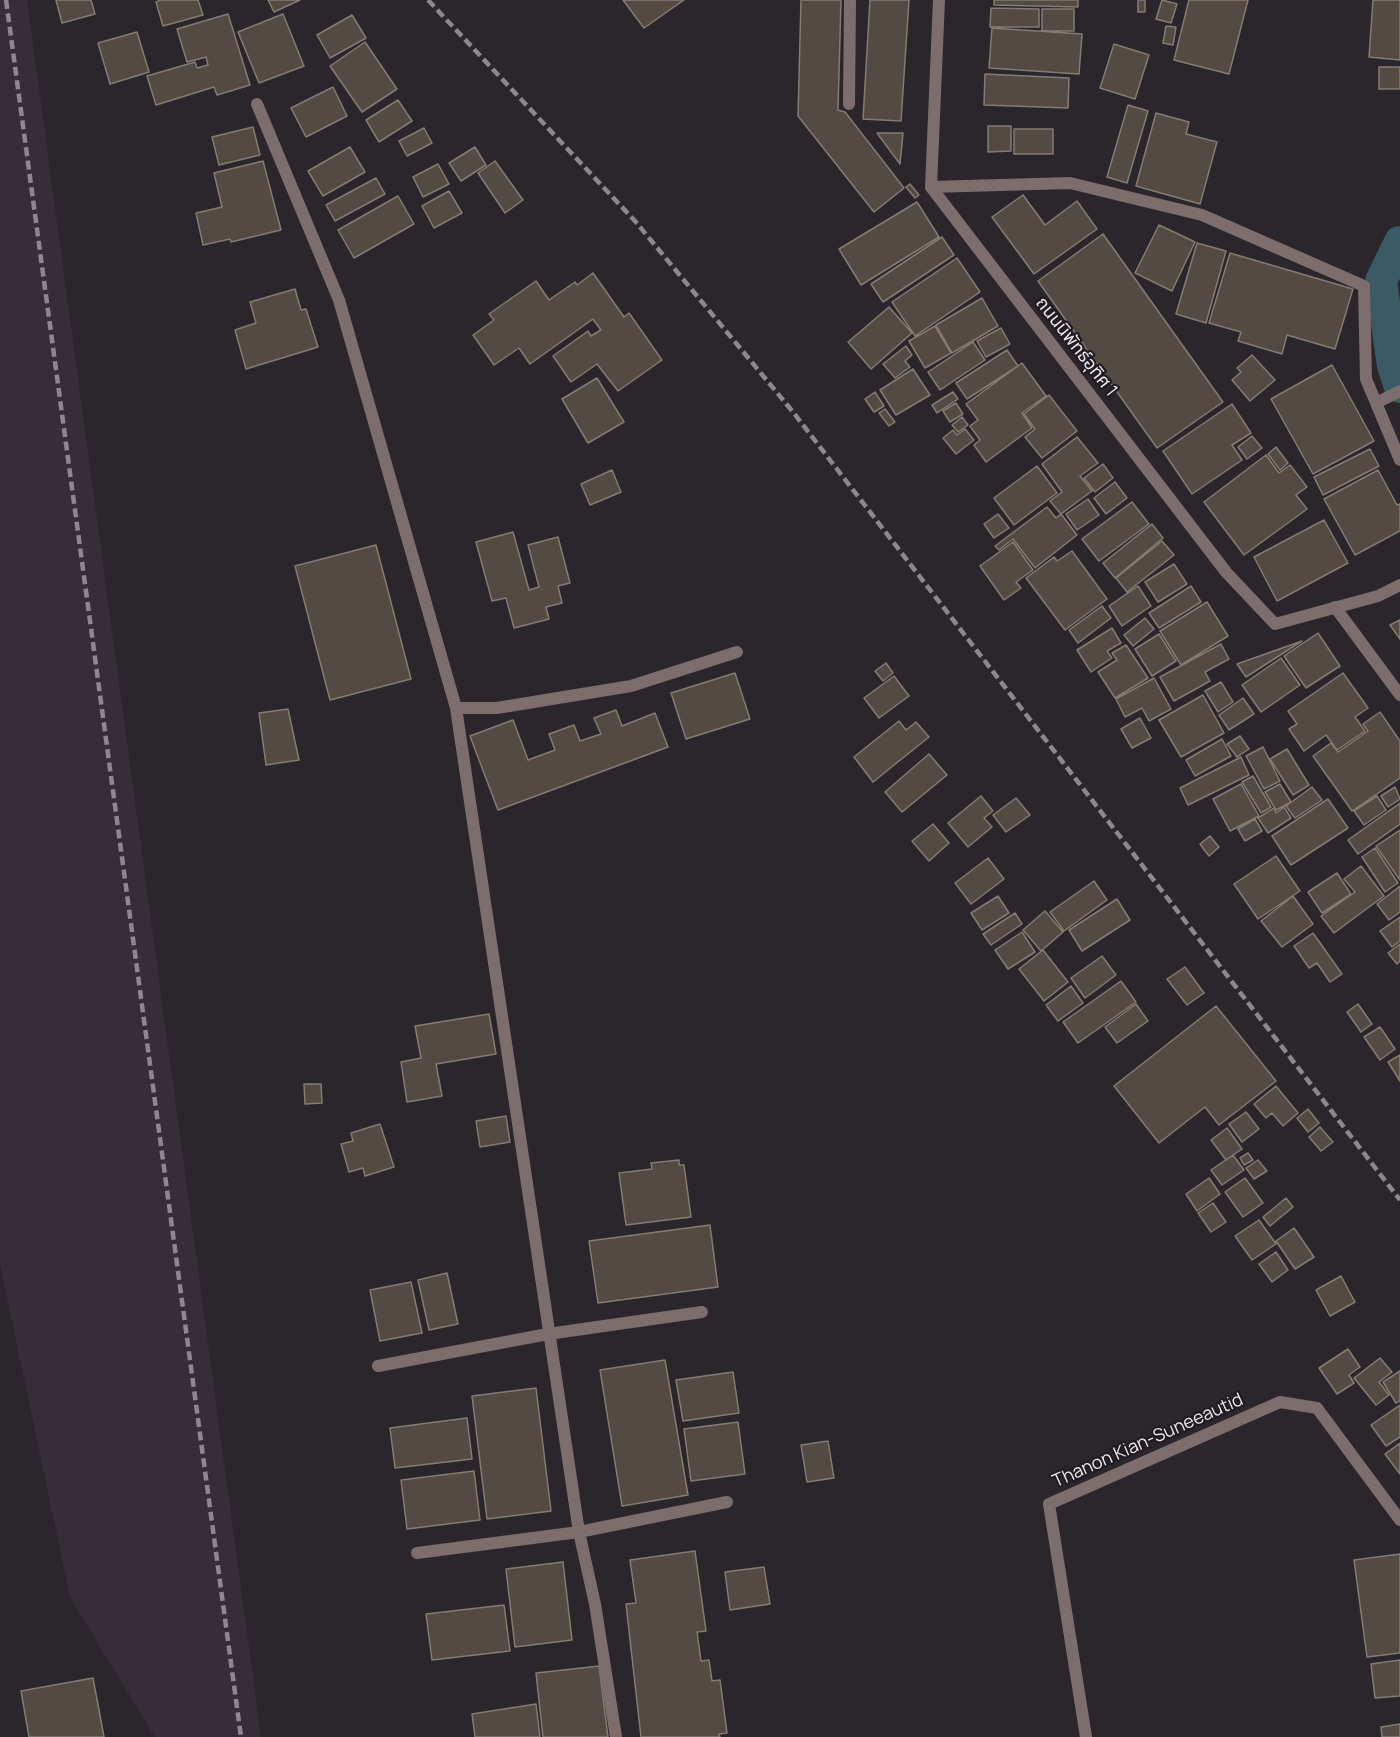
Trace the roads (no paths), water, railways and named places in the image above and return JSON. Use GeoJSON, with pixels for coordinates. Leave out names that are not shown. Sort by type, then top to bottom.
{"type":"FeatureCollection","features":[{"type":"Feature","properties":{"kind":"street"},"geometry":{"type":"LineString","coordinates":[[849,104],[850,0]]}},
{"type":"Feature","properties":{"kind":"street"},"geometry":{"type":"LineString","coordinates":[[939,0],[931,187],[1070,183],[1202,215],[1326,267],[1364,286],[1366,379],[1378,402],[1400,460]]}},
{"type":"Feature","properties":{"kind":"street"},"geometry":{"type":"LineString","coordinates":[[257,104],[339,300],[456,708],[548,1334],[579,1532],[595,1604],[616,1737]]}},
{"type":"Feature","properties":{"kind":"street","name":"ถนนนิพัทธ์อุทิศ 1"},"geometry":{"type":"LineString","coordinates":[[931,187],[1226,572],[1275,624],[1378,596],[1400,585]]}},
{"type":"Feature","properties":{"kind":"street"},"geometry":{"type":"LineString","coordinates":[[1378,402],[1400,391]]}},
{"type":"Feature","properties":{"kind":"street"},"geometry":{"type":"LineString","coordinates":[[1335,607],[1400,695]]}},
{"type":"Feature","properties":{"kind":"street"},"geometry":{"type":"LineString","coordinates":[[456,708],[497,708],[631,686],[737,652]]}},
{"type":"Feature","properties":{"kind":"street"},"geometry":{"type":"LineString","coordinates":[[378,1366],[548,1334],[702,1312]]}},
{"type":"Feature","properties":{"kind":"street","name":"Thanon Kian-Suneeautid"},"geometry":{"type":"LineString","coordinates":[[1086,1737],[1049,1504],[1280,1402],[1317,1408],[1400,1520]]}},
{"type":"Feature","properties":{"kind":"street"},"geometry":{"type":"LineString","coordinates":[[417,1553],[579,1532],[727,1502]]}},
{"type":"Feature","properties":{"kind":"waterway"},"geometry":{"type":"LineString","coordinates":[[1400,242],[1381,281],[1393,366],[1400,387]]}},
{"type":"Feature","properties":{"kind":"railway"},"geometry":{"type":"LineString","coordinates":[[6,0],[241,1737]]}},
{"type":"Feature","properties":{"kind":"railway"},"geometry":{"type":"LineString","coordinates":[[428,0],[635,221],[793,412],[1400,1200]]}}]}
